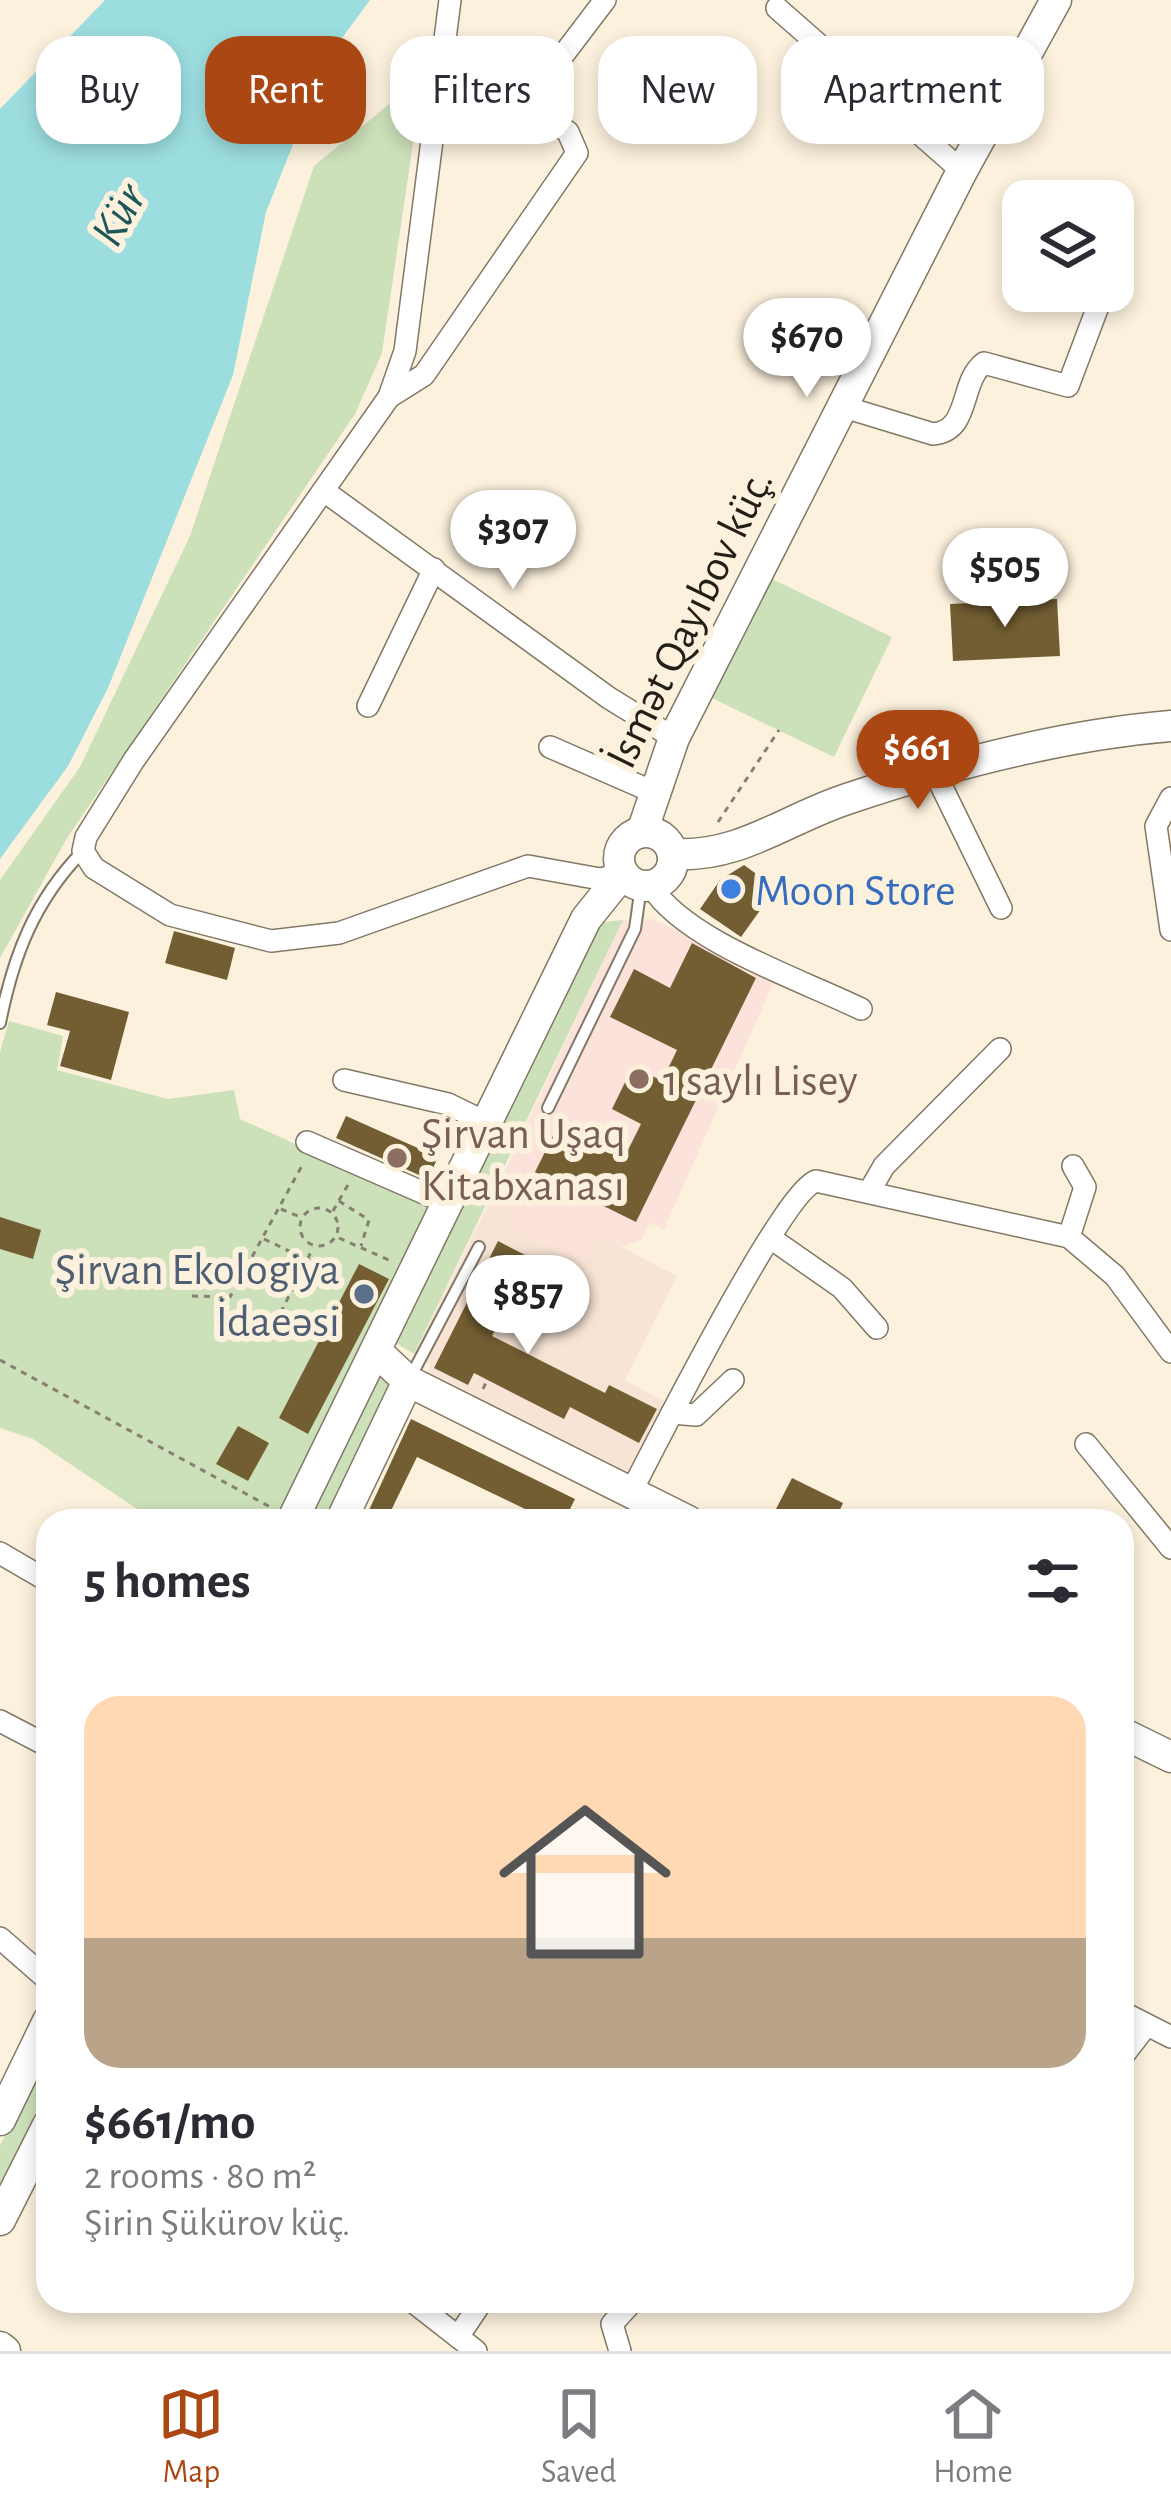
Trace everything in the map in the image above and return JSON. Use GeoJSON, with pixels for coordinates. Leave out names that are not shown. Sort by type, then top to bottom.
{"type":"FeatureCollection","features":[{"type":"Feature","properties":{"kind":"street"},"geometry":{"type":"LineString","coordinates":[[444,36],[450,0]]}},
{"type":"Feature","properties":{"kind":"street"},"geometry":{"type":"LineString","coordinates":[[574,41],[605,0]]}},
{"type":"Feature","properties":{"kind":"street","name":"İsmət Qayıbov küç."},"geometry":{"type":"LineString","coordinates":[[642,832],[651,791],[674,738],[962,171],[1056,0]]}},
{"type":"Feature","properties":{"kind":"street"},"geometry":{"type":"LineString","coordinates":[[777,8],[962,171]]}},
{"type":"Feature","properties":{"kind":"street"},"geometry":{"type":"LineString","coordinates":[[429,144],[405,351],[389,398],[134,760],[86,836],[83,851],[94,868],[170,915],[271,941],[339,933],[528,866],[638,882],[669,875],[674,854],[662,836],[642,832],[620,853],[638,882],[664,908],[861,1009]]}},
{"type":"Feature","properties":{"kind":"street"},"geometry":{"type":"LineString","coordinates":[[389,398],[424,375],[577,153],[573,144]]}},
{"type":"Feature","properties":{"kind":"street"},"geometry":{"type":"LineString","coordinates":[[841,406],[933,434],[946,433],[957,422],[974,370],[984,363],[1068,386],[1096,312]]}},
{"type":"Feature","properties":{"kind":"street"},"geometry":{"type":"LineString","coordinates":[[324,490],[609,698],[674,738]]}},
{"type":"Feature","properties":{"kind":"street"},"geometry":{"type":"LineString","coordinates":[[368,706],[434,569]]}},
{"type":"Feature","properties":{"kind":"street"},"geometry":{"type":"LineString","coordinates":[[674,854],[733,850],[830,804],[935,773],[1097,734],[1171,726]]}},
{"type":"Feature","properties":{"kind":"street"},"geometry":{"type":"LineString","coordinates":[[550,747],[651,791]]}},
{"type":"Feature","properties":{"kind":"street"},"geometry":{"type":"LineString","coordinates":[[935,773],[1001,908]]}},
{"type":"Feature","properties":{"kind":"street"},"geometry":{"type":"LineString","coordinates":[[1171,798],[1156,826],[1171,930]]}},
{"type":"Feature","properties":{"kind":"street"},"geometry":{"type":"LineString","coordinates":[[298,1509],[586,919],[638,882]]}},
{"type":"Feature","properties":{"kind":"street"},"geometry":{"type":"LineString","coordinates":[[869,1192],[884,1166],[1000,1049]]}},
{"type":"Feature","properties":{"kind":"street"},"geometry":{"type":"LineString","coordinates":[[344,1080],[448,1104],[487,1123]]}},
{"type":"Feature","properties":{"kind":"street"},"geometry":{"type":"LineString","coordinates":[[310,1143],[447,1203]]}},
{"type":"Feature","properties":{"kind":"street"},"geometry":{"type":"LineString","coordinates":[[1069,1237],[1084,1187],[1073,1166]]}},
{"type":"Feature","properties":{"kind":"street"},"geometry":{"type":"LineString","coordinates":[[631,1492],[804,1185],[816,1181],[1069,1237],[1114,1276],[1171,1352]]}},
{"type":"Feature","properties":{"kind":"street"},"geometry":{"type":"LineString","coordinates":[[772,1239],[842,1288],[877,1328]]}},
{"type":"Feature","properties":{"kind":"street"},"geometry":{"type":"LineString","coordinates":[[376,1351],[408,1381],[664,1509]]}},
{"type":"Feature","properties":{"kind":"street"},"geometry":{"type":"LineString","coordinates":[[347,1509],[408,1381]]}},
{"type":"Feature","properties":{"kind":"street"},"geometry":{"type":"LineString","coordinates":[[672,1413],[696,1415],[734,1381]]}},
{"type":"Feature","properties":{"kind":"street"},"geometry":{"type":"LineString","coordinates":[[1086,1444],[1171,1548]]}},
{"type":"Feature","properties":{"kind":"street"},"geometry":{"type":"LineString","coordinates":[[0,1553],[36,1574]]}},
{"type":"Feature","properties":{"kind":"street"},"geometry":{"type":"LineString","coordinates":[[0,1720],[36,1740]]}},
{"type":"Feature","properties":{"kind":"street"},"geometry":{"type":"LineString","coordinates":[[1134,1739],[1171,1757]]}},
{"type":"Feature","properties":{"kind":"street"},"geometry":{"type":"LineString","coordinates":[[0,1938],[36,1970]]}},
{"type":"Feature","properties":{"kind":"street"},"geometry":{"type":"LineString","coordinates":[[1134,2019],[1171,2037]]}},
{"type":"Feature","properties":{"kind":"street"},"geometry":{"type":"LineString","coordinates":[[1134,2042],[1146,2026]]}},
{"type":"Feature","properties":{"kind":"street"},"geometry":{"type":"LineString","coordinates":[[0,2120],[36,2046]]}},
{"type":"Feature","properties":{"kind":"street"},"geometry":{"type":"LineString","coordinates":[[0,2220],[36,2149]]}},
{"type":"Feature","properties":{"kind":"street"},"geometry":{"type":"LineString","coordinates":[[427,2313],[467,2344],[478,2313]]}},
{"type":"Feature","properties":{"kind":"street"},"geometry":{"type":"LineString","coordinates":[[620,2351],[612,2324],[622,2313]]}},
{"type":"Feature","properties":{"kind":"lane"},"geometry":{"type":"LineString","coordinates":[[0,1023],[19,945],[53,888],[83,851]]}},
{"type":"Feature","properties":{"kind":"lane"},"geometry":{"type":"LineString","coordinates":[[548,1108],[635,929],[638,882]]}},
{"type":"Feature","properties":{"kind":"lane"},"geometry":{"type":"LineString","coordinates":[[408,1381],[479,1247]]}},
{"type":"Feature","properties":{"kind":"path"},"geometry":{"type":"LineString","coordinates":[[717,824],[779,730]]}},
{"type":"Feature","properties":{"kind":"path"},"geometry":{"type":"LineString","coordinates":[[192,1296],[230,1297],[310,1143]]}},
{"type":"Feature","properties":{"kind":"path"},"geometry":{"type":"LineString","coordinates":[[336,1237],[332,1213],[358,1164]]}},
{"type":"Feature","properties":{"kind":"path"},"geometry":{"type":"LineString","coordinates":[[339,1202],[369,1220],[360,1247]]}},
{"type":"Feature","properties":{"kind":"path"},"geometry":{"type":"LineString","coordinates":[[279,1208],[302,1218]]}},
{"type":"Feature","properties":{"kind":"path"},"geometry":{"type":"LineString","coordinates":[[302,1218],[316,1208],[332,1213]]}},
{"type":"Feature","properties":{"kind":"path"},"geometry":{"type":"LineString","coordinates":[[302,1218],[301,1235],[314,1246]]}},
{"type":"Feature","properties":{"kind":"path"},"geometry":{"type":"LineString","coordinates":[[314,1246],[336,1237],[414,1271]]}},
{"type":"Feature","properties":{"kind":"path"},"geometry":{"type":"LineString","coordinates":[[262,1238],[311,1262]]}},
{"type":"Feature","properties":{"kind":"path"},"geometry":{"type":"LineString","coordinates":[[270,1334],[311,1262],[314,1246]]}},
{"type":"Feature","properties":{"kind":"path"},"geometry":{"type":"LineString","coordinates":[[0,1360],[273,1509]]}},
{"type":"Feature","properties":{"kind":"shaded area","name":"1 saylı Lisey"},"geometry":{"type":"Polygon","coordinates":[[[652,919],[776,977],[664,1229],[650,1223],[641,1240],[621,1247],[598,1235],[583,1263],[508,1226],[524,1193],[500,1181],[623,920],[652,919]]]}},
{"type":"Feature","properties":{"kind":"shaded area"},"geometry":{"type":"Polygon","coordinates":[[[500,1181],[524,1193],[509,1226],[583,1263],[598,1235],[677,1276],[625,1380],[667,1403],[628,1476],[426,1376],[431,1364],[414,1354],[500,1181]]]}},
{"type":"Feature","properties":{"kind":"green space"},"geometry":{"type":"Polygon","coordinates":[[[390,103],[390,144],[413,144],[382,353],[355,414],[67,838],[0,958],[0,880],[80,767],[190,536],[314,166],[341,144],[366,144],[366,123],[390,103]]]}},
{"type":"Feature","properties":{"kind":"green space"},"geometry":{"type":"Polygon","coordinates":[[[770,578],[892,637],[834,757],[712,698],[770,578]]]}},
{"type":"Feature","properties":{"kind":"green space"},"geometry":{"type":"Polygon","coordinates":[[[623,920],[414,1354],[391,1340],[595,923],[623,920]]]}},
{"type":"Feature","properties":{"kind":"green space"},"geometry":{"type":"Polygon","coordinates":[[[9,1021],[63,1036],[57,1070],[168,1099],[234,1090],[240,1119],[436,1208],[287,1509],[137,1509],[33,1439],[0,1428],[0,1052],[9,1021]]]}},
{"type":"Feature","properties":{"kind":"green space"},"geometry":{"type":"Polygon","coordinates":[[[377,1369],[394,1386],[334,1509],[311,1509],[377,1369]]]}},
{"type":"Feature","properties":{"kind":"green space"},"geometry":{"type":"Polygon","coordinates":[[[36,2072],[36,2119],[0,2192],[0,2145],[36,2072]]]}},
{"type":"Feature","properties":{"kind":"water","name":"Kür"},"geometry":{"type":"Polygon","coordinates":[[[105,0],[370,0],[343,36],[205,36],[205,144],[293,144],[266,212],[233,375],[108,688],[68,766],[0,859],[0,109],[36,72],[36,144],[181,144],[181,36],[70,36],[105,0]]]}},
{"type":"Feature","properties":{"kind":"building"},"geometry":{"type":"Polygon","coordinates":[[[1057,599],[1060,656],[953,661],[950,604],[1057,599]]]}},
{"type":"Feature","properties":{"kind":"building"},"geometry":{"type":"Polygon","coordinates":[[[744,865],[776,888],[741,937],[700,909],[720,880],[744,865]]]}},
{"type":"Feature","properties":{"kind":"building"},"geometry":{"type":"Polygon","coordinates":[[[174,931],[235,948],[227,980],[165,963],[174,931]]]}},
{"type":"Feature","properties":{"kind":"building"},"geometry":{"type":"Polygon","coordinates":[[[692,943],[756,978],[636,1222],[535,1172],[558,1126],[624,1158],[641,1124],[612,1109],[633,1066],[662,1081],[677,1050],[610,1017],[634,969],[670,988],[692,943]]]}},
{"type":"Feature","properties":{"kind":"building"},"geometry":{"type":"Polygon","coordinates":[[[56,992],[129,1012],[111,1080],[60,1066],[70,1031],[47,1025],[56,992]]]}},
{"type":"Feature","properties":{"kind":"building"},"geometry":{"type":"Polygon","coordinates":[[[346,1116],[438,1157],[428,1179],[336,1138],[346,1116]]]}},
{"type":"Feature","properties":{"kind":"building"},"geometry":{"type":"Polygon","coordinates":[[[0,1217],[41,1230],[33,1259],[0,1249],[0,1217]]]}},
{"type":"Feature","properties":{"kind":"building"},"geometry":{"type":"Polygon","coordinates":[[[498,1241],[531,1258],[492,1336],[605,1393],[609,1385],[657,1409],[639,1443],[570,1407],[564,1419],[474,1373],[468,1385],[434,1368],[498,1241]]]}},
{"type":"Feature","properties":{"kind":"building"},"geometry":{"type":"Polygon","coordinates":[[[359,1264],[389,1279],[308,1434],[279,1418],[359,1264]]]}},
{"type":"Feature","properties":{"kind":"building"},"geometry":{"type":"Polygon","coordinates":[[[411,1419],[575,1499],[570,1509],[525,1509],[417,1457],[392,1509],[370,1509],[411,1419]]]}},
{"type":"Feature","properties":{"kind":"building"},"geometry":{"type":"Polygon","coordinates":[[[238,1426],[269,1443],[248,1481],[216,1464],[238,1426]]]}},
{"type":"Feature","properties":{"kind":"building"},"geometry":{"type":"Polygon","coordinates":[[[792,1478],[843,1503],[840,1509],[776,1509],[792,1478]]]}},
{"type":"Feature","properties":{"kind":"place","name":"Moon Store"},"geometry":{"type":"Point","coordinates":[731,889]}},
{"type":"Feature","properties":{"kind":"place","name":"1 saylı Lisey"},"geometry":{"type":"Point","coordinates":[639,1079]}},
{"type":"Feature","properties":{"kind":"place","name":"Şirvan Uşaq Kitabxanası"},"geometry":{"type":"Point","coordinates":[397,1158]}},
{"type":"Feature","properties":{"kind":"place","name":"Şirvan Ekologiya İdaeəsi"},"geometry":{"type":"Point","coordinates":[364,1294]}}]}
